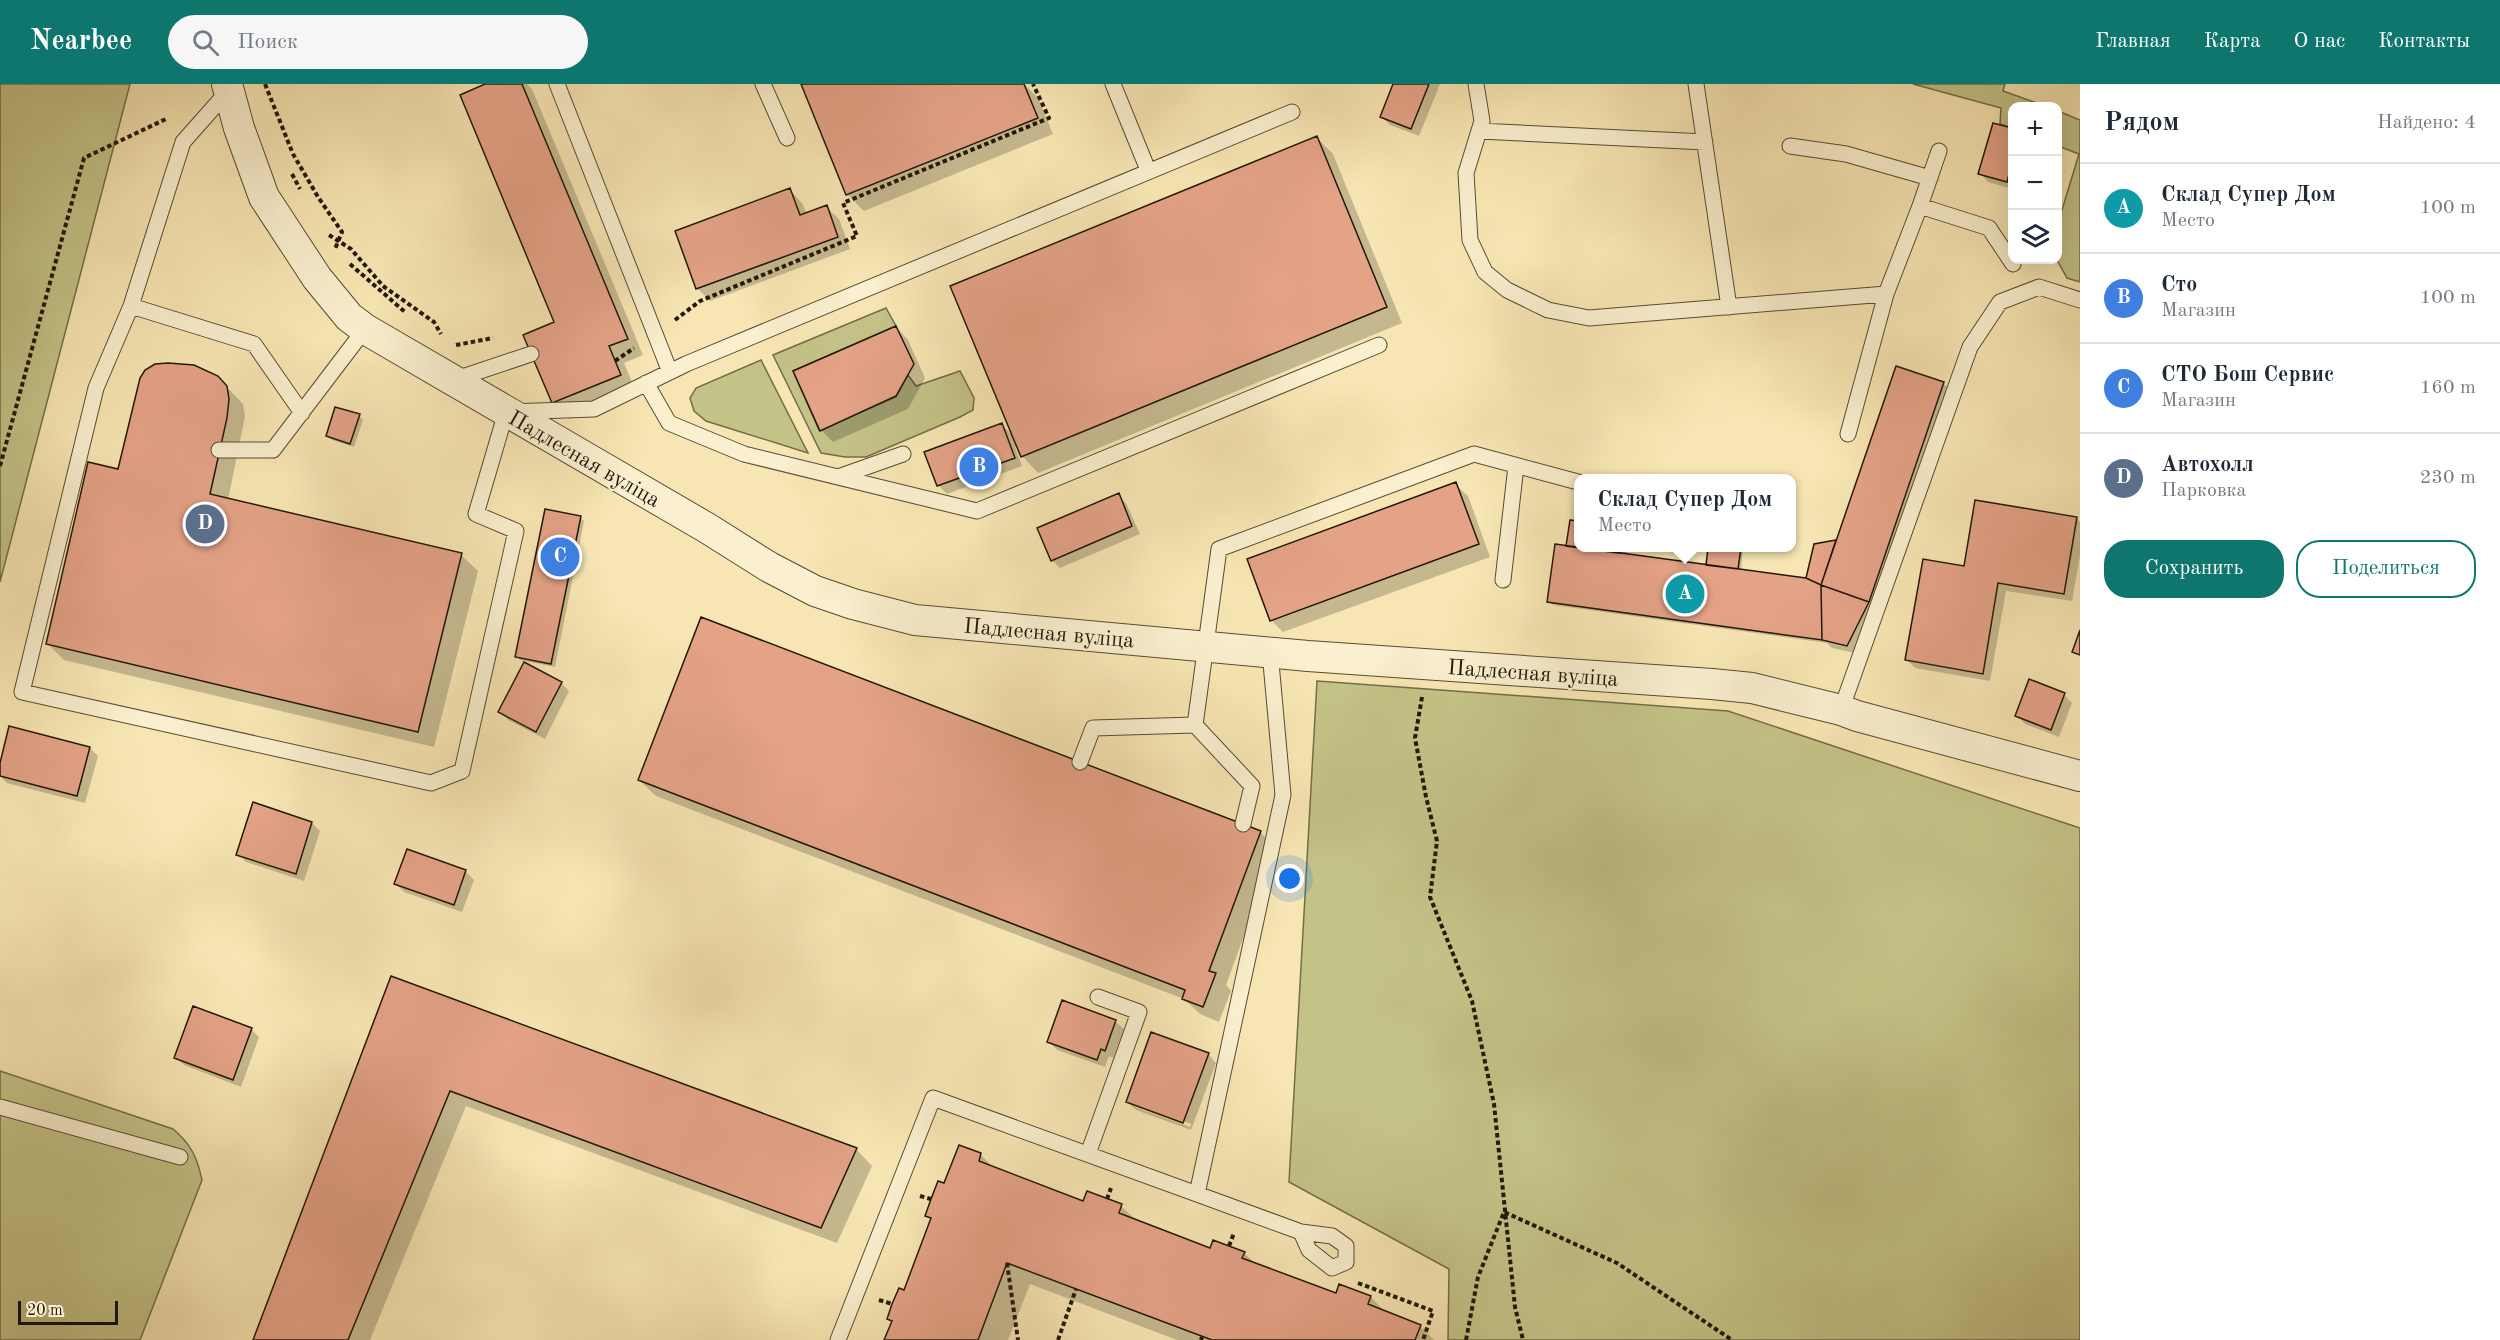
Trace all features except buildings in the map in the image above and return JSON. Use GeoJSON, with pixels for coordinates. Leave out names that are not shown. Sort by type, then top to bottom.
{"type":"FeatureCollection","features":[{"type":"Feature","properties":{"kind":"street","name":"Падлесная вуліца"},"geometry":{"type":"LineString","coordinates":[[228,87],[239,128],[264,197],[317,278],[349,317],[365,329],[707,528],[769,567],[815,591],[843,601],[915,620],[1206,647],[1752,688],[1841,710],[2080,776]]}},
{"type":"Feature","properties":{"kind":"lane"},"geometry":{"type":"LineString","coordinates":[[557,84],[670,372]]}},
{"type":"Feature","properties":{"kind":"lane"},"geometry":{"type":"LineString","coordinates":[[763,84],[787,138]]}},
{"type":"Feature","properties":{"kind":"lane"},"geometry":{"type":"LineString","coordinates":[[1113,84],[1148,171]]}},
{"type":"Feature","properties":{"kind":"lane"},"geometry":{"type":"LineString","coordinates":[[1476,84],[1482,121],[1466,173],[1470,240],[1485,272],[1508,290],[1548,310],[1589,318],[1886,294]]}},
{"type":"Feature","properties":{"kind":"lane"},"geometry":{"type":"LineString","coordinates":[[1696,84],[1729,307]]}},
{"type":"Feature","properties":{"kind":"lane"},"geometry":{"type":"LineString","coordinates":[[228,87],[183,142],[131,306],[96,387],[22,692],[431,783],[462,771],[516,531],[476,514],[506,412],[594,409],[670,372],[1292,112]]}},
{"type":"Feature","properties":{"kind":"lane"},"geometry":{"type":"LineString","coordinates":[[1479,130],[1705,142]]}},
{"type":"Feature","properties":{"kind":"lane"},"geometry":{"type":"LineString","coordinates":[[1790,146],[1846,154],[1930,178]]}},
{"type":"Feature","properties":{"kind":"lane"},"geometry":{"type":"LineString","coordinates":[[1848,434],[1886,294],[1939,151]]}},
{"type":"Feature","properties":{"kind":"lane"},"geometry":{"type":"LineString","coordinates":[[1920,206],[1989,228],[2008,256]]}},
{"type":"Feature","properties":{"kind":"lane"},"geometry":{"type":"LineString","coordinates":[[1841,710],[1970,347],[2000,302],[2039,287],[2080,300]]}},
{"type":"Feature","properties":{"kind":"lane"},"geometry":{"type":"LineString","coordinates":[[131,306],[254,344],[302,413]]}},
{"type":"Feature","properties":{"kind":"lane"},"geometry":{"type":"LineString","coordinates":[[219,450],[273,450],[365,329]]}},
{"type":"Feature","properties":{"kind":"lane"},"geometry":{"type":"LineString","coordinates":[[646,383],[669,423],[744,454],[977,511],[1379,345]]}},
{"type":"Feature","properties":{"kind":"lane"},"geometry":{"type":"LineString","coordinates":[[453,380],[531,354]]}},
{"type":"Feature","properties":{"kind":"lane"},"geometry":{"type":"LineString","coordinates":[[838,477],[903,454]]}},
{"type":"Feature","properties":{"kind":"lane"},"geometry":{"type":"LineString","coordinates":[[1195,725],[1219,549],[1474,454],[1574,481]]}},
{"type":"Feature","properties":{"kind":"lane"},"geometry":{"type":"LineString","coordinates":[[1503,580],[1516,466]]}},
{"type":"Feature","properties":{"kind":"lane"},"geometry":{"type":"LineString","coordinates":[[1197,1194],[1283,795],[1270,652]]}},
{"type":"Feature","properties":{"kind":"lane"},"geometry":{"type":"LineString","coordinates":[[1080,762],[1093,728],[1195,725],[1252,786],[1243,824]]}},
{"type":"Feature","properties":{"kind":"lane"},"geometry":{"type":"LineString","coordinates":[[1088,1154],[1139,1012],[1098,997]]}},
{"type":"Feature","properties":{"kind":"lane"},"geometry":{"type":"LineString","coordinates":[[838,1340],[933,1098],[1301,1232]]}},
{"type":"Feature","properties":{"kind":"lane"},"geometry":{"type":"LineString","coordinates":[[0,1107],[180,1157]]}},
{"type":"Feature","properties":{"kind":"path"},"geometry":{"type":"LineString","coordinates":[[265,84],[293,154],[342,232],[334,250],[408,315]]}},
{"type":"Feature","properties":{"kind":"path"},"geometry":{"type":"LineString","coordinates":[[615,361],[655,335],[700,301],[857,236],[843,202],[1048,118],[1033,84]]}},
{"type":"Feature","properties":{"kind":"path"},"geometry":{"type":"LineString","coordinates":[[0,466],[84,158],[177,114]]}},
{"type":"Feature","properties":{"kind":"path"},"geometry":{"type":"LineString","coordinates":[[432,334],[446,342]]}},
{"type":"Feature","properties":{"kind":"path"},"geometry":{"type":"LineString","coordinates":[[452,345],[503,336],[531,354]]}},
{"type":"Feature","properties":{"kind":"path"},"geometry":{"type":"LineString","coordinates":[[1426,664],[1415,738],[1437,841],[1430,897],[1472,1001],[1494,1104],[1515,1307],[1523,1340]]}},
{"type":"Feature","properties":{"kind":"path"},"geometry":{"type":"LineString","coordinates":[[917,1195],[931,1199]]}},
{"type":"Feature","properties":{"kind":"path"},"geometry":{"type":"LineString","coordinates":[[1466,1340],[1478,1277],[1504,1212]]}},
{"type":"Feature","properties":{"kind":"path"},"geometry":{"type":"LineString","coordinates":[[1504,1212],[1617,1263],[1732,1340]]}},
{"type":"Feature","properties":{"kind":"path"},"geometry":{"type":"LineString","coordinates":[[1007,1263],[1018,1340]]}},
{"type":"Feature","properties":{"kind":"path"},"geometry":{"type":"LineString","coordinates":[[1348,1280],[1433,1311],[1423,1340]]}},
{"type":"Feature","properties":{"kind":"path"},"geometry":{"type":"LineString","coordinates":[[1358,1283],[1358,1291]]}},
{"type":"Feature","properties":{"kind":"path"},"geometry":{"type":"LineString","coordinates":[[1058,1340],[1076,1289]]}},
{"type":"Feature","properties":{"kind":"path"},"geometry":{"type":"LineString","coordinates":[[876,1299],[892,1304]]}},
{"type":"Feature","properties":{"kind":"shaded area"},"geometry":{"type":"Polygon","coordinates":[[[0,84],[130,84],[0,582],[0,84]]]}},
{"type":"Feature","properties":{"kind":"shaded area"},"geometry":{"type":"Polygon","coordinates":[[[1913,84],[2005,84],[2003,91],[2034,102],[2008,102],[2008,127],[2000,124],[2001,108],[1913,84]]]}},
{"type":"Feature","properties":{"kind":"shaded area"},"geometry":{"type":"Polygon","coordinates":[[[2062,113],[2080,120],[2080,282],[2067,278],[2059,264],[2062,264],[2062,210],[2079,154],[2062,148],[2062,113]]]}},
{"type":"Feature","properties":{"kind":"shaded area"},"geometry":{"type":"Polygon","coordinates":[[[886,308],[896,326],[793,371],[819,430],[896,397],[908,375],[916,386],[960,371],[974,398],[973,410],[866,457],[845,457],[821,453],[773,355],[886,308]]]}},
{"type":"Feature","properties":{"kind":"shaded area"},"geometry":{"type":"Polygon","coordinates":[[[761,360],[808,453],[706,421],[694,411],[690,398],[696,388],[761,360]]]}},
{"type":"Feature","properties":{"kind":"shaded area"},"geometry":{"type":"Polygon","coordinates":[[[1317,681],[1728,711],[2080,828],[2080,1340],[1448,1340],[1449,1269],[1289,1182],[1317,681]]]}},
{"type":"Feature","properties":{"kind":"shaded area"},"geometry":{"type":"Polygon","coordinates":[[[0,1071],[173,1129],[192,1152],[202,1180],[140,1340],[0,1340],[0,1071]]]}},
{"type":"Feature","properties":{"kind":"place","name":"Сто"},"geometry":{"type":"Point","coordinates":[979,467]}},
{"type":"Feature","properties":{"kind":"place","name":"Автохолл"},"geometry":{"type":"Point","coordinates":[205,524]}},
{"type":"Feature","properties":{"kind":"place","name":"СТО Бош Сервис"},"geometry":{"type":"Point","coordinates":[560,557]}},
{"type":"Feature","properties":{"kind":"place","name":"Склад Супер Дом"},"geometry":{"type":"Point","coordinates":[1685,594]}}]}
